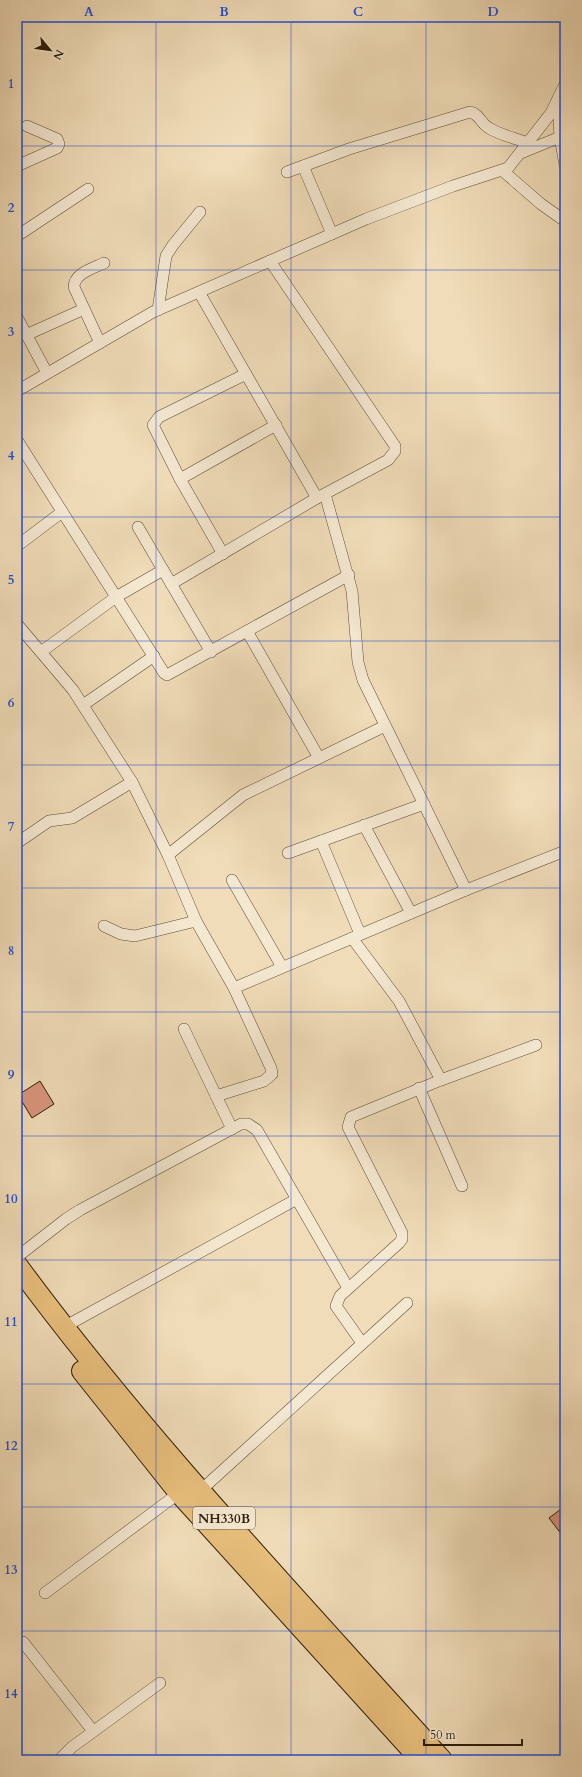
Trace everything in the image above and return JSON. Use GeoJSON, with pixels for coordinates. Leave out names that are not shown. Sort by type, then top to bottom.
{"type":"FeatureCollection","features":[{"type":"Feature","properties":{"kind":"highway","name":"NH330B"},"geometry":{"type":"LineString","coordinates":[[17,1265],[64,1327],[168,1455],[442,1760]]}},
{"type":"Feature","properties":{"kind":"highway","name":"NH330B"},"geometry":{"type":"LineString","coordinates":[[17,1285],[63,1348],[179,1493],[421,1760]]}},
{"type":"Feature","properties":{"kind":"street"},"geometry":{"type":"LineString","coordinates":[[17,391],[158,310],[332,234],[453,186],[508,168],[520,154],[558,101],[565,84]]}},
{"type":"Feature","properties":{"kind":"street"},"geometry":{"type":"LineString","coordinates":[[558,101],[565,165]]}},
{"type":"Feature","properties":{"kind":"street"},"geometry":{"type":"LineString","coordinates":[[287,172],[349,149],[470,112],[477,114],[486,126],[494,131],[528,143]]}},
{"type":"Feature","properties":{"kind":"street"},"geometry":{"type":"LineString","coordinates":[[17,166],[57,148],[60,144],[57,139],[27,126]]}},
{"type":"Feature","properties":{"kind":"street"},"geometry":{"type":"LineString","coordinates":[[520,154],[563,136]]}},
{"type":"Feature","properties":{"kind":"street"},"geometry":{"type":"LineString","coordinates":[[303,166],[332,234]]}},
{"type":"Feature","properties":{"kind":"street"},"geometry":{"type":"LineString","coordinates":[[503,170],[541,204],[565,221]]}},
{"type":"Feature","properties":{"kind":"street"},"geometry":{"type":"LineString","coordinates":[[17,236],[88,189]]}},
{"type":"Feature","properties":{"kind":"street"},"geometry":{"type":"LineString","coordinates":[[158,310],[166,256],[172,245],[200,212]]}},
{"type":"Feature","properties":{"kind":"street"},"geometry":{"type":"LineString","coordinates":[[171,584],[321,496],[388,460],[393,455],[395,446],[270,261]]}},
{"type":"Feature","properties":{"kind":"street"},"geometry":{"type":"LineString","coordinates":[[100,343],[74,287],[74,281],[77,276],[104,263]]}},
{"type":"Feature","properties":{"kind":"street"},"geometry":{"type":"LineString","coordinates":[[199,292],[276,425],[321,496],[349,575],[360,668],[363,680],[466,890]]}},
{"type":"Feature","properties":{"kind":"street"},"geometry":{"type":"LineString","coordinates":[[26,335],[84,309]]}},
{"type":"Feature","properties":{"kind":"street"},"geometry":{"type":"LineString","coordinates":[[17,317],[47,373]]}},
{"type":"Feature","properties":{"kind":"street"},"geometry":{"type":"LineString","coordinates":[[223,554],[180,479],[153,425],[155,420],[246,374]]}},
{"type":"Feature","properties":{"kind":"street"},"geometry":{"type":"LineString","coordinates":[[180,479],[276,425]]}},
{"type":"Feature","properties":{"kind":"street"},"geometry":{"type":"LineString","coordinates":[[17,440],[164,673],[167,675],[349,575]]}},
{"type":"Feature","properties":{"kind":"street"},"geometry":{"type":"LineString","coordinates":[[17,546],[62,512]]}},
{"type":"Feature","properties":{"kind":"street"},"geometry":{"type":"LineString","coordinates":[[138,527],[210,652]]}},
{"type":"Feature","properties":{"kind":"street"},"geometry":{"type":"LineString","coordinates":[[41,652],[116,597],[163,570]]}},
{"type":"Feature","properties":{"kind":"street"},"geometry":{"type":"LineString","coordinates":[[17,624],[73,690],[132,782],[168,855],[196,921],[234,988],[271,1068],[272,1074],[264,1081],[216,1096]]}},
{"type":"Feature","properties":{"kind":"street"},"geometry":{"type":"LineString","coordinates":[[247,632],[319,758]]}},
{"type":"Feature","properties":{"kind":"street"},"geometry":{"type":"LineString","coordinates":[[83,705],[154,656]]}},
{"type":"Feature","properties":{"kind":"street"},"geometry":{"type":"LineString","coordinates":[[168,855],[243,795],[385,726]]}},
{"type":"Feature","properties":{"kind":"street"},"geometry":{"type":"LineString","coordinates":[[17,843],[49,821],[72,818],[132,782]]}},
{"type":"Feature","properties":{"kind":"street"},"geometry":{"type":"LineString","coordinates":[[288,853],[424,804]]}},
{"type":"Feature","properties":{"kind":"street"},"geometry":{"type":"LineString","coordinates":[[364,825],[411,913]]}},
{"type":"Feature","properties":{"kind":"street"},"geometry":{"type":"LineString","coordinates":[[321,841],[356,936],[399,1001],[440,1080]]}},
{"type":"Feature","properties":{"kind":"street"},"geometry":{"type":"LineString","coordinates":[[234,988],[466,890],[565,851]]}},
{"type":"Feature","properties":{"kind":"street"},"geometry":{"type":"LineString","coordinates":[[232,880],[282,967]]}},
{"type":"Feature","properties":{"kind":"street"},"geometry":{"type":"LineString","coordinates":[[104,926],[121,934],[135,936],[196,921]]}},
{"type":"Feature","properties":{"kind":"street"},"geometry":{"type":"LineString","coordinates":[[184,1029],[232,1128]]}},
{"type":"Feature","properties":{"kind":"street"},"geometry":{"type":"LineString","coordinates":[[362,1343],[336,1306],[340,1296],[402,1239],[402,1233],[348,1127],[348,1121],[351,1116],[357,1113],[440,1080],[536,1045]]}},
{"type":"Feature","properties":{"kind":"street"},"geometry":{"type":"LineString","coordinates":[[419,1088],[462,1186]]}},
{"type":"Feature","properties":{"kind":"street"},"geometry":{"type":"LineString","coordinates":[[17,1257],[75,1213],[232,1128],[241,1124],[248,1124],[257,1130],[348,1288]]}},
{"type":"Feature","properties":{"kind":"street"},"geometry":{"type":"LineString","coordinates":[[64,1327],[297,1199]]}},
{"type":"Feature","properties":{"kind":"street"},"geometry":{"type":"LineString","coordinates":[[200,1491],[407,1303]]}},
{"type":"Feature","properties":{"kind":"street"},"geometry":{"type":"LineString","coordinates":[[45,1593],[179,1493]]}},
{"type":"Feature","properties":{"kind":"street"},"geometry":{"type":"LineString","coordinates":[[23,1642],[93,1731]]}},
{"type":"Feature","properties":{"kind":"street"},"geometry":{"type":"LineString","coordinates":[[59,1760],[72,1747],[160,1683]]}},
{"type":"Feature","properties":{"kind":"building"},"geometry":{"type":"Polygon","coordinates":[[[40,1081],[54,1104],[32,1118],[18,1095],[40,1081]]]}},
{"type":"Feature","properties":{"kind":"building"},"geometry":{"type":"Polygon","coordinates":[[[565,1506],[565,1539],[549,1518],[565,1506]]]}}]}
